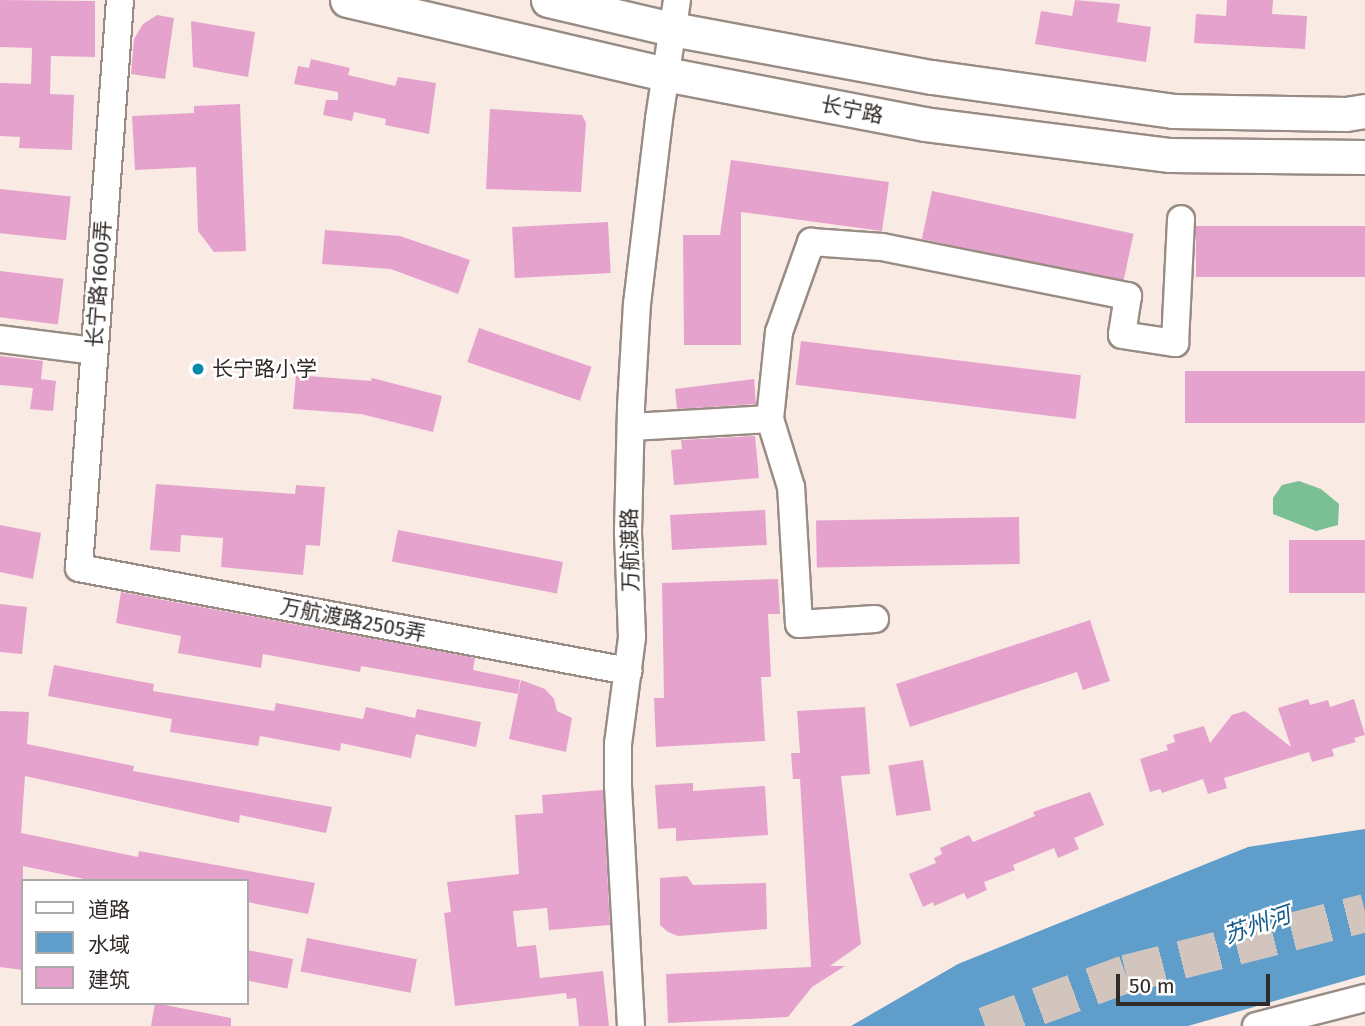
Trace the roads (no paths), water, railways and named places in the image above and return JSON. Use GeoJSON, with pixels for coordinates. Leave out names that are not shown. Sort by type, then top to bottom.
{"type":"FeatureCollection","features":[{"type":"Feature","properties":{"kind":"main road","name":"长宁路"},"geometry":{"type":"LineString","coordinates":[[348,0],[665,74],[924,124],[1170,155],[1365,157]]}},
{"type":"Feature","properties":{"kind":"main road"},"geometry":{"type":"LineString","coordinates":[[548,0],[675,14],[932,77],[1173,111],[1346,114],[1365,111]]}},
{"type":"Feature","properties":{"kind":"street","name":"长宁路1600弄"},"geometry":{"type":"LineString","coordinates":[[79,568],[120,0]]}},
{"type":"Feature","properties":{"kind":"street","name":"万航渡路"},"geometry":{"type":"LineString","coordinates":[[631,1026],[618,744],[632,637],[628,531],[631,427],[637,304],[665,74],[675,14]]}},
{"type":"Feature","properties":{"kind":"street"},"geometry":{"type":"LineString","coordinates":[[875,619],[799,624],[791,486],[770,419],[779,332],[811,242],[882,247],[1128,296],[1122,335],[1175,343],[1181,219]]}},
{"type":"Feature","properties":{"kind":"street"},"geometry":{"type":"LineString","coordinates":[[0,339],[94,351]]}},
{"type":"Feature","properties":{"kind":"street"},"geometry":{"type":"LineString","coordinates":[[631,427],[770,419]]}},
{"type":"Feature","properties":{"kind":"street","name":"万航渡路2505弄"},"geometry":{"type":"LineString","coordinates":[[79,568],[628,671]]}},
{"type":"Feature","properties":{"kind":"street"},"geometry":{"type":"LineString","coordinates":[[1256,1026],[1365,998]]}},
{"type":"Feature","properties":{"kind":"water","name":"苏州河"},"geometry":{"type":"Polygon","coordinates":[[[1365,829],[1365,975],[1188,1026],[851,1026],[958,964],[1248,847],[1365,829]]]}},
{"type":"Feature","properties":{"kind":"tunnel"},"geometry":{"type":"LineString","coordinates":[[985,1026],[1126,974],[1365,913]]}},
{"type":"Feature","properties":{"kind":"place","name":"长宁路小学"},"geometry":{"type":"Point","coordinates":[198,369]}}]}
